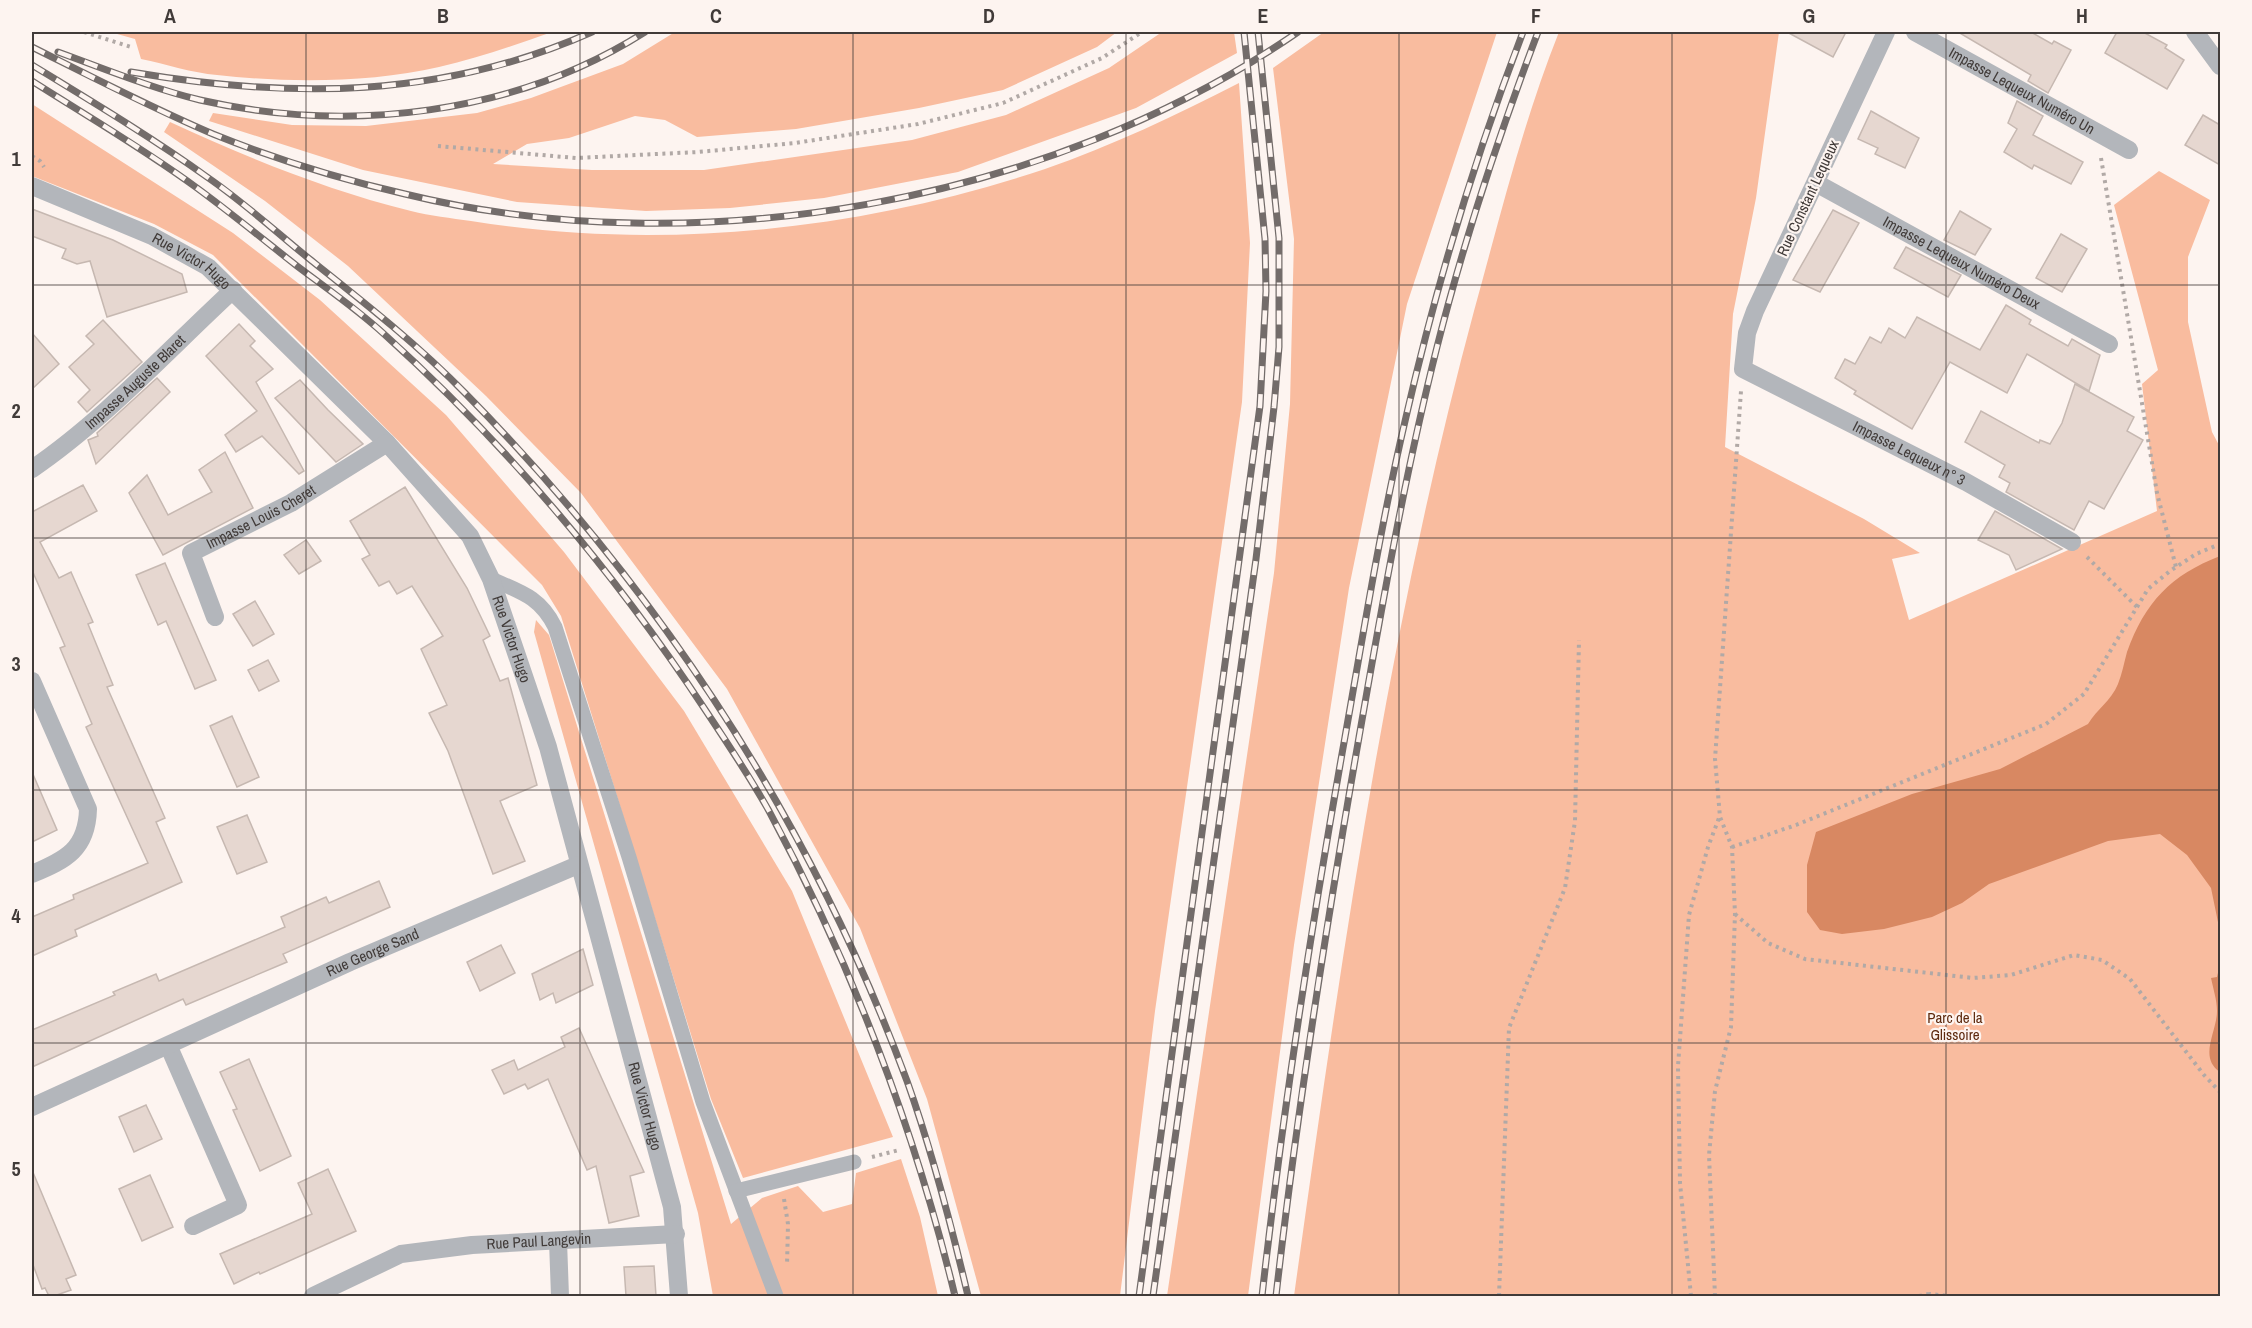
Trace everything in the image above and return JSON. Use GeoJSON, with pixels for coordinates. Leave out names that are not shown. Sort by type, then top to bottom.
{"type":"FeatureCollection","features":[{"type":"Feature","properties":{"kind":"street","name":"Rue Constant Lequeux"},"geometry":{"type":"LineString","coordinates":[[1743,369],[1747,333],[1755,311],[1886,32]]}},
{"type":"Feature","properties":{"kind":"street","name":"Impasse Lequeux Numéro Un"},"geometry":{"type":"LineString","coordinates":[[1915,32],[2129,150]]}},
{"type":"Feature","properties":{"kind":"street"},"geometry":{"type":"LineString","coordinates":[[2195,32],[2220,66]]}},
{"type":"Feature","properties":{"kind":"street","name":"Impasse Lequeux Numéro Deux"},"geometry":{"type":"LineString","coordinates":[[1816,183],[2109,344]]}},
{"type":"Feature","properties":{"kind":"street","name":"Rue Victor Hugo"},"geometry":{"type":"LineString","coordinates":[[32,186],[141,231],[190,255],[232,290],[387,443],[470,536],[491,579],[548,747],[672,1207],[680,1296]]}},
{"type":"Feature","properties":{"kind":"street","name":"Impasse Auguste Blaret"},"geometry":{"type":"LineString","coordinates":[[32,469],[54,453],[115,399],[232,290]]}},
{"type":"Feature","properties":{"kind":"street","name":"Impasse Lequeux n° 3"},"geometry":{"type":"LineString","coordinates":[[1743,369],[1966,482],[2072,542]]}},
{"type":"Feature","properties":{"kind":"street","name":"Impasse Louis Cheret"},"geometry":{"type":"LineString","coordinates":[[216,616],[191,553],[291,503],[387,443]]}},
{"type":"Feature","properties":{"kind":"street"},"geometry":{"type":"LineString","coordinates":[[32,681],[88,809],[88,828],[79,847],[55,864],[32,874]]}},
{"type":"Feature","properties":{"kind":"street","name":"Rue George Sand"},"geometry":{"type":"LineString","coordinates":[[32,1107],[131,1059],[169,1047],[200,1030],[350,962],[579,865]]}},
{"type":"Feature","properties":{"kind":"street"},"geometry":{"type":"LineString","coordinates":[[169,1047],[238,1205],[193,1226]]}},
{"type":"Feature","properties":{"kind":"street","name":"Rue Paul Langevin"},"geometry":{"type":"LineString","coordinates":[[313,1296],[401,1254],[472,1245],[676,1234]]}},
{"type":"Feature","properties":{"kind":"street"},"geometry":{"type":"LineString","coordinates":[[558,1241],[560,1296]]}},
{"type":"Feature","properties":{"kind":"lane"},"geometry":{"type":"LineString","coordinates":[[491,579],[533,598],[547,611],[555,627],[629,857],[703,1102],[776,1296]]}},
{"type":"Feature","properties":{"kind":"lane"},"geometry":{"type":"LineString","coordinates":[[736,1191],[854,1162]]}},
{"type":"Feature","properties":{"kind":"path"},"geometry":{"type":"LineString","coordinates":[[84,32],[134,48]]}},
{"type":"Feature","properties":{"kind":"path"},"geometry":{"type":"LineString","coordinates":[[438,146],[576,158],[698,152],[795,143],[918,124],[1003,103],[1102,58],[1142,32]]}},
{"type":"Feature","properties":{"kind":"path"},"geometry":{"type":"LineString","coordinates":[[2097,132],[2136,354],[2145,429],[2160,509],[2176,567]]}},
{"type":"Feature","properties":{"kind":"path"},"geometry":{"type":"LineString","coordinates":[[1714,1296],[1709,1155],[1715,1092],[1731,1028],[1735,914],[1732,847],[1720,817],[1715,759],[1743,369]]}},
{"type":"Feature","properties":{"kind":"path"},"geometry":{"type":"LineString","coordinates":[[2072,542],[2137,607]]}},
{"type":"Feature","properties":{"kind":"path"},"geometry":{"type":"LineString","coordinates":[[1732,847],[1796,825],[2046,724],[2084,694],[2148,589],[2196,554],[2220,544]]}},
{"type":"Feature","properties":{"kind":"path"},"geometry":{"type":"LineString","coordinates":[[1499,1296],[1509,1029],[1565,888],[1575,821],[1579,640]]}},
{"type":"Feature","properties":{"kind":"path"},"geometry":{"type":"LineString","coordinates":[[1691,1296],[1680,1183],[1678,1066],[1689,915],[1708,847],[1720,817]]}},
{"type":"Feature","properties":{"kind":"path"},"geometry":{"type":"LineString","coordinates":[[1735,914],[1768,943],[1805,959],[1973,978],[2011,975],[2074,955],[2102,960],[2130,979],[2204,1075],[2220,1092]]}},
{"type":"Feature","properties":{"kind":"path"},"geometry":{"type":"LineString","coordinates":[[854,1162],[899,1150]]}},
{"type":"Feature","properties":{"kind":"path"},"geometry":{"type":"LineString","coordinates":[[777,1181],[786,1205],[787,1276]]}},
{"type":"Feature","properties":{"kind":"path"},"geometry":{"type":"LineString","coordinates":[[1919,1296],[1949,1296]]}},
{"type":"Feature","properties":{"kind":"green space"},"geometry":{"type":"Polygon","coordinates":[[[110,32],[552,32],[468,60],[439,67],[357,79],[300,80],[208,74],[141,59],[135,39],[110,32]]]}},
{"type":"Feature","properties":{"kind":"green space"},"geometry":{"type":"Polygon","coordinates":[[[675,32],[1117,32],[1097,47],[1003,90],[919,108],[796,129],[697,137],[665,120],[635,116],[569,138],[527,144],[493,164],[592,170],[704,170],[912,140],[1006,115],[1109,68],[1162,32],[1234,32],[1237,53],[1136,108],[958,172],[824,198],[730,208],[646,211],[517,202],[363,170],[209,121],[213,113],[292,125],[366,126],[477,113],[531,98],[623,64],[675,32]]]}},
{"type":"Feature","properties":{"kind":"green space"},"geometry":{"type":"Polygon","coordinates":[[[1324,32],[1497,32],[1407,304],[1349,588],[1294,945],[1248,1296],[1167,1296],[1274,573],[1290,404],[1294,239],[1273,68],[1324,32]]]}},
{"type":"Feature","properties":{"kind":"green space","name":"Parc de la Glissoire"},"geometry":{"type":"Polygon","coordinates":[[[1559,32],[1779,32],[1756,198],[1733,314],[1725,447],[1864,519],[1920,553],[1892,559],[1909,620],[2157,511],[2142,384],[2158,370],[2114,205],[2159,171],[2210,200],[2188,257],[2188,322],[2212,432],[2220,447],[2220,1296],[1294,1296],[1348,924],[1391,678],[1416,555],[1443,433],[1474,311],[1523,135],[1559,32]]]}},
{"type":"Feature","properties":{"kind":"green space"},"geometry":{"type":"Polygon","coordinates":[[[1239,83],[1250,243],[1242,402],[1155,1011],[1120,1296],[981,1296],[927,1099],[860,928],[727,689],[581,493],[486,396],[348,266],[265,201],[164,132],[170,122],[318,183],[380,203],[426,214],[543,230],[615,235],[688,234],[761,230],[834,220],[905,207],[976,190],[1045,169],[1095,150],[1239,83]]]}},
{"type":"Feature","properties":{"kind":"green space"},"geometry":{"type":"Polygon","coordinates":[[[32,104],[233,233],[320,300],[446,415],[564,552],[684,711],[792,891],[893,1137],[743,1178],[711,1099],[561,616],[542,585],[213,255],[154,224],[32,176],[32,104]]]}},
{"type":"Feature","properties":{"kind":"green space"},"geometry":{"type":"Polygon","coordinates":[[[536,620],[549,635],[731,1224],[762,1198],[798,1186],[823,1212],[852,1204],[856,1173],[901,1159],[920,1217],[938,1296],[713,1296],[698,1213],[534,632],[536,620]]]}},
{"type":"Feature","properties":{"kind":"shaded area"},"geometry":{"type":"Polygon","coordinates":[[[2220,556],[2220,932],[2211,888],[2187,855],[2160,834],[2108,841],[1989,884],[1962,903],[1932,917],[1884,929],[1842,934],[1820,930],[1807,912],[1807,865],[1816,832],[1912,794],[2000,769],[2088,724],[2115,690],[2134,634],[2151,605],[2162,592],[2187,572],[2220,556]]]}},
{"type":"Feature","properties":{"kind":"shaded area"},"geometry":{"type":"Polygon","coordinates":[[[2220,964],[2220,1072],[2210,1059],[2209,1052],[2217,1011],[2211,978],[2217,977],[2220,964]]]}},
{"type":"Feature","properties":{"kind":"building"},"geometry":{"type":"Polygon","coordinates":[[[1787,32],[1846,32],[1833,57],[1787,32]]]}},
{"type":"Feature","properties":{"kind":"building"},"geometry":{"type":"Polygon","coordinates":[[[1958,32],[2031,32],[2052,44],[2054,41],[2071,50],[2048,93],[2028,81],[2031,75],[1958,32]]]}},
{"type":"Feature","properties":{"kind":"building"},"geometry":{"type":"Polygon","coordinates":[[[2117,32],[2143,32],[2167,45],[2165,48],[2184,60],[2167,89],[2105,53],[2117,32]]]}},
{"type":"Feature","properties":{"kind":"building"},"geometry":{"type":"Polygon","coordinates":[[[2017,101],[2043,116],[2033,135],[2083,162],[2071,184],[2034,165],[2032,169],[2004,152],[2017,129],[2008,123],[2017,101]]]}},
{"type":"Feature","properties":{"kind":"building"},"geometry":{"type":"Polygon","coordinates":[[[1871,111],[1919,138],[1905,168],[1875,154],[1878,148],[1858,139],[1871,111]]]}},
{"type":"Feature","properties":{"kind":"building"},"geometry":{"type":"Polygon","coordinates":[[[2203,115],[2220,125],[2220,165],[2185,145],[2203,115]]]}},
{"type":"Feature","properties":{"kind":"building"},"geometry":{"type":"Polygon","coordinates":[[[32,209],[113,240],[182,274],[187,292],[107,317],[90,261],[77,264],[62,258],[66,249],[32,236],[32,209]]]}},
{"type":"Feature","properties":{"kind":"building"},"geometry":{"type":"Polygon","coordinates":[[[1833,210],[1859,223],[1820,292],[1793,280],[1833,210]]]}},
{"type":"Feature","properties":{"kind":"building"},"geometry":{"type":"Polygon","coordinates":[[[1960,211],[1991,229],[1975,255],[1944,240],[1960,211]]]}},
{"type":"Feature","properties":{"kind":"building"},"geometry":{"type":"Polygon","coordinates":[[[2061,234],[2087,249],[2062,292],[2036,278],[2061,234]]]}},
{"type":"Feature","properties":{"kind":"building"},"geometry":{"type":"Polygon","coordinates":[[[1906,247],[1961,275],[1948,297],[1894,268],[1906,247]]]}},
{"type":"Feature","properties":{"kind":"building"},"geometry":{"type":"Polygon","coordinates":[[[2006,305],[2031,320],[2029,324],[2068,346],[2072,339],[2100,355],[2089,391],[2027,354],[2007,393],[1950,362],[1912,429],[1854,394],[1856,391],[1835,378],[1845,359],[1855,364],[1870,337],[1881,343],[1889,328],[1905,338],[1917,317],[1980,350],[2006,305]]]}},
{"type":"Feature","properties":{"kind":"building"},"geometry":{"type":"Polygon","coordinates":[[[103,320],[142,362],[87,412],[78,402],[90,390],[69,367],[94,344],[86,336],[103,320]]]}},
{"type":"Feature","properties":{"kind":"building"},"geometry":{"type":"Polygon","coordinates":[[[239,324],[255,341],[250,346],[273,369],[256,382],[304,471],[299,474],[262,436],[236,452],[225,435],[257,411],[206,356],[239,324]]]}},
{"type":"Feature","properties":{"kind":"building"},"geometry":{"type":"Polygon","coordinates":[[[32,333],[59,364],[32,389],[32,333]]]}},
{"type":"Feature","properties":{"kind":"building"},"geometry":{"type":"Polygon","coordinates":[[[157,378],[170,392],[96,464],[88,440],[98,436],[97,433],[157,378]]]}},
{"type":"Feature","properties":{"kind":"building"},"geometry":{"type":"Polygon","coordinates":[[[300,380],[363,444],[336,462],[275,398],[300,380]]]}},
{"type":"Feature","properties":{"kind":"building"},"geometry":{"type":"Polygon","coordinates":[[[2075,384],[2134,417],[2127,431],[2143,440],[2104,509],[2089,501],[2074,530],[2006,492],[2010,483],[1999,477],[2005,465],[1965,442],[1981,411],[2039,443],[2040,440],[2050,444],[2062,423],[2075,384]]]}},
{"type":"Feature","properties":{"kind":"building"},"geometry":{"type":"Polygon","coordinates":[[[225,452],[253,508],[163,555],[129,493],[147,475],[168,515],[212,492],[199,470],[225,452]]]}},
{"type":"Feature","properties":{"kind":"building"},"geometry":{"type":"Polygon","coordinates":[[[83,485],[97,511],[40,542],[59,578],[71,572],[93,622],[88,624],[113,685],[107,687],[165,818],[156,822],[182,882],[75,930],[77,936],[32,956],[32,917],[74,899],[73,895],[148,863],[86,727],[92,724],[60,648],[65,646],[32,570],[32,512],[83,485]]]}},
{"type":"Feature","properties":{"kind":"building"},"geometry":{"type":"Polygon","coordinates":[[[405,487],[467,588],[490,636],[483,640],[500,681],[508,678],[537,785],[500,801],[525,861],[493,874],[448,751],[429,713],[447,705],[421,649],[443,636],[412,586],[397,594],[389,581],[379,586],[362,559],[370,555],[350,521],[405,487]]]}},
{"type":"Feature","properties":{"kind":"building"},"geometry":{"type":"Polygon","coordinates":[[[1995,511],[2062,549],[2016,570],[2009,555],[1978,540],[1995,511]]]}},
{"type":"Feature","properties":{"kind":"building"},"geometry":{"type":"Polygon","coordinates":[[[306,540],[321,561],[299,574],[284,555],[306,540]]]}},
{"type":"Feature","properties":{"kind":"building"},"geometry":{"type":"Polygon","coordinates":[[[165,563],[216,680],[195,689],[166,621],[158,625],[136,575],[165,563]]]}},
{"type":"Feature","properties":{"kind":"building"},"geometry":{"type":"Polygon","coordinates":[[[255,601],[274,634],[253,646],[233,614],[255,601]]]}},
{"type":"Feature","properties":{"kind":"building"},"geometry":{"type":"Polygon","coordinates":[[[268,660],[279,681],[259,691],[248,670],[268,660]]]}},
{"type":"Feature","properties":{"kind":"building"},"geometry":{"type":"Polygon","coordinates":[[[232,716],[259,777],[237,787],[210,726],[232,716]]]}},
{"type":"Feature","properties":{"kind":"building"},"geometry":{"type":"Polygon","coordinates":[[[32,772],[57,830],[32,842],[32,772]]]}},
{"type":"Feature","properties":{"kind":"building"},"geometry":{"type":"Polygon","coordinates":[[[247,815],[267,862],[237,874],[217,827],[247,815]]]}},
{"type":"Feature","properties":{"kind":"building"},"geometry":{"type":"Polygon","coordinates":[[[379,881],[390,907],[283,954],[287,962],[186,1005],[183,999],[32,1067],[32,1030],[115,995],[113,992],[156,974],[159,981],[285,927],[281,917],[326,897],[329,903],[379,881]]]}},
{"type":"Feature","properties":{"kind":"building"},"geometry":{"type":"Polygon","coordinates":[[[501,945],[515,973],[480,991],[467,962],[501,945]]]}},
{"type":"Feature","properties":{"kind":"building"},"geometry":{"type":"Polygon","coordinates":[[[583,949],[593,985],[556,1003],[553,993],[540,1000],[532,974],[583,949]]]}},
{"type":"Feature","properties":{"kind":"building"},"geometry":{"type":"Polygon","coordinates":[[[579,1028],[644,1172],[630,1176],[639,1216],[609,1223],[596,1166],[587,1170],[548,1079],[528,1089],[525,1084],[504,1094],[492,1070],[514,1060],[518,1070],[565,1047],[561,1037],[579,1028]]]}},
{"type":"Feature","properties":{"kind":"building"},"geometry":{"type":"Polygon","coordinates":[[[249,1059],[291,1156],[260,1171],[233,1110],[237,1109],[220,1072],[249,1059]]]}},
{"type":"Feature","properties":{"kind":"building"},"geometry":{"type":"Polygon","coordinates":[[[146,1105],[162,1139],[134,1152],[119,1117],[146,1105]]]}},
{"type":"Feature","properties":{"kind":"building"},"geometry":{"type":"Polygon","coordinates":[[[328,1169],[356,1231],[234,1284],[220,1254],[312,1214],[298,1183],[328,1169]]]}},
{"type":"Feature","properties":{"kind":"building"},"geometry":{"type":"Polygon","coordinates":[[[32,1170],[76,1275],[66,1279],[71,1290],[54,1296],[49,1296],[45,1288],[42,1289],[32,1262],[32,1170]]]}},
{"type":"Feature","properties":{"kind":"building"},"geometry":{"type":"Polygon","coordinates":[[[150,1175],[173,1227],[142,1241],[119,1189],[150,1175]]]}},
{"type":"Feature","properties":{"kind":"building"},"geometry":{"type":"Polygon","coordinates":[[[654,1266],[656,1296],[626,1296],[624,1267],[654,1266]]]}},
{"type":"Feature","properties":{"kind":"railway"},"geometry":{"type":"LineString","coordinates":[[131,72],[249,87],[307,89],[365,87],[422,81],[479,70],[535,54],[592,32]]}},
{"type":"Feature","properties":{"kind":"railway"},"geometry":{"type":"LineString","coordinates":[[58,52],[146,84],[200,100],[257,110],[314,115],[372,115],[429,110],[486,99],[541,82],[594,60],[645,32]]}},
{"type":"Feature","properties":{"kind":"railway"},"geometry":{"type":"LineString","coordinates":[[1139,1296],[1260,406],[1266,291],[1265,239],[1244,32]]}},
{"type":"Feature","properties":{"kind":"railway"},"geometry":{"type":"LineString","coordinates":[[1153,1296],[1256,559],[1279,347],[1279,238],[1258,32]]}},
{"type":"Feature","properties":{"kind":"railway"},"geometry":{"type":"LineString","coordinates":[[32,47],[213,134],[332,175],[405,194],[517,215],[633,223],[751,219],[868,204],[983,177],[1095,140],[1200,91],[1298,32]]}},
{"type":"Feature","properties":{"kind":"railway"},"geometry":{"type":"LineString","coordinates":[[1262,1296],[1279,1156],[1310,946],[1366,617],[1397,457],[1444,271],[1473,174],[1523,32]]}},
{"type":"Feature","properties":{"kind":"railway"},"geometry":{"type":"LineString","coordinates":[[1276,1296],[1293,1157],[1346,812],[1384,594],[1404,495],[1425,396],[1459,267],[1496,149],[1538,32]]}},
{"type":"Feature","properties":{"kind":"railway"},"geometry":{"type":"LineString","coordinates":[[32,65],[143,133],[220,186],[408,339],[465,393],[536,469],[603,547],[665,629],[723,713],[776,801],[824,891],[868,985],[907,1081],[948,1215],[968,1296]]}},
{"type":"Feature","properties":{"kind":"railway"},"geometry":{"type":"LineString","coordinates":[[32,81],[177,174],[374,325],[429,376],[516,466],[597,560],[635,609],[731,748],[754,786],[799,869],[827,928],[854,988],[900,1109],[939,1233],[955,1296]]}}]}
